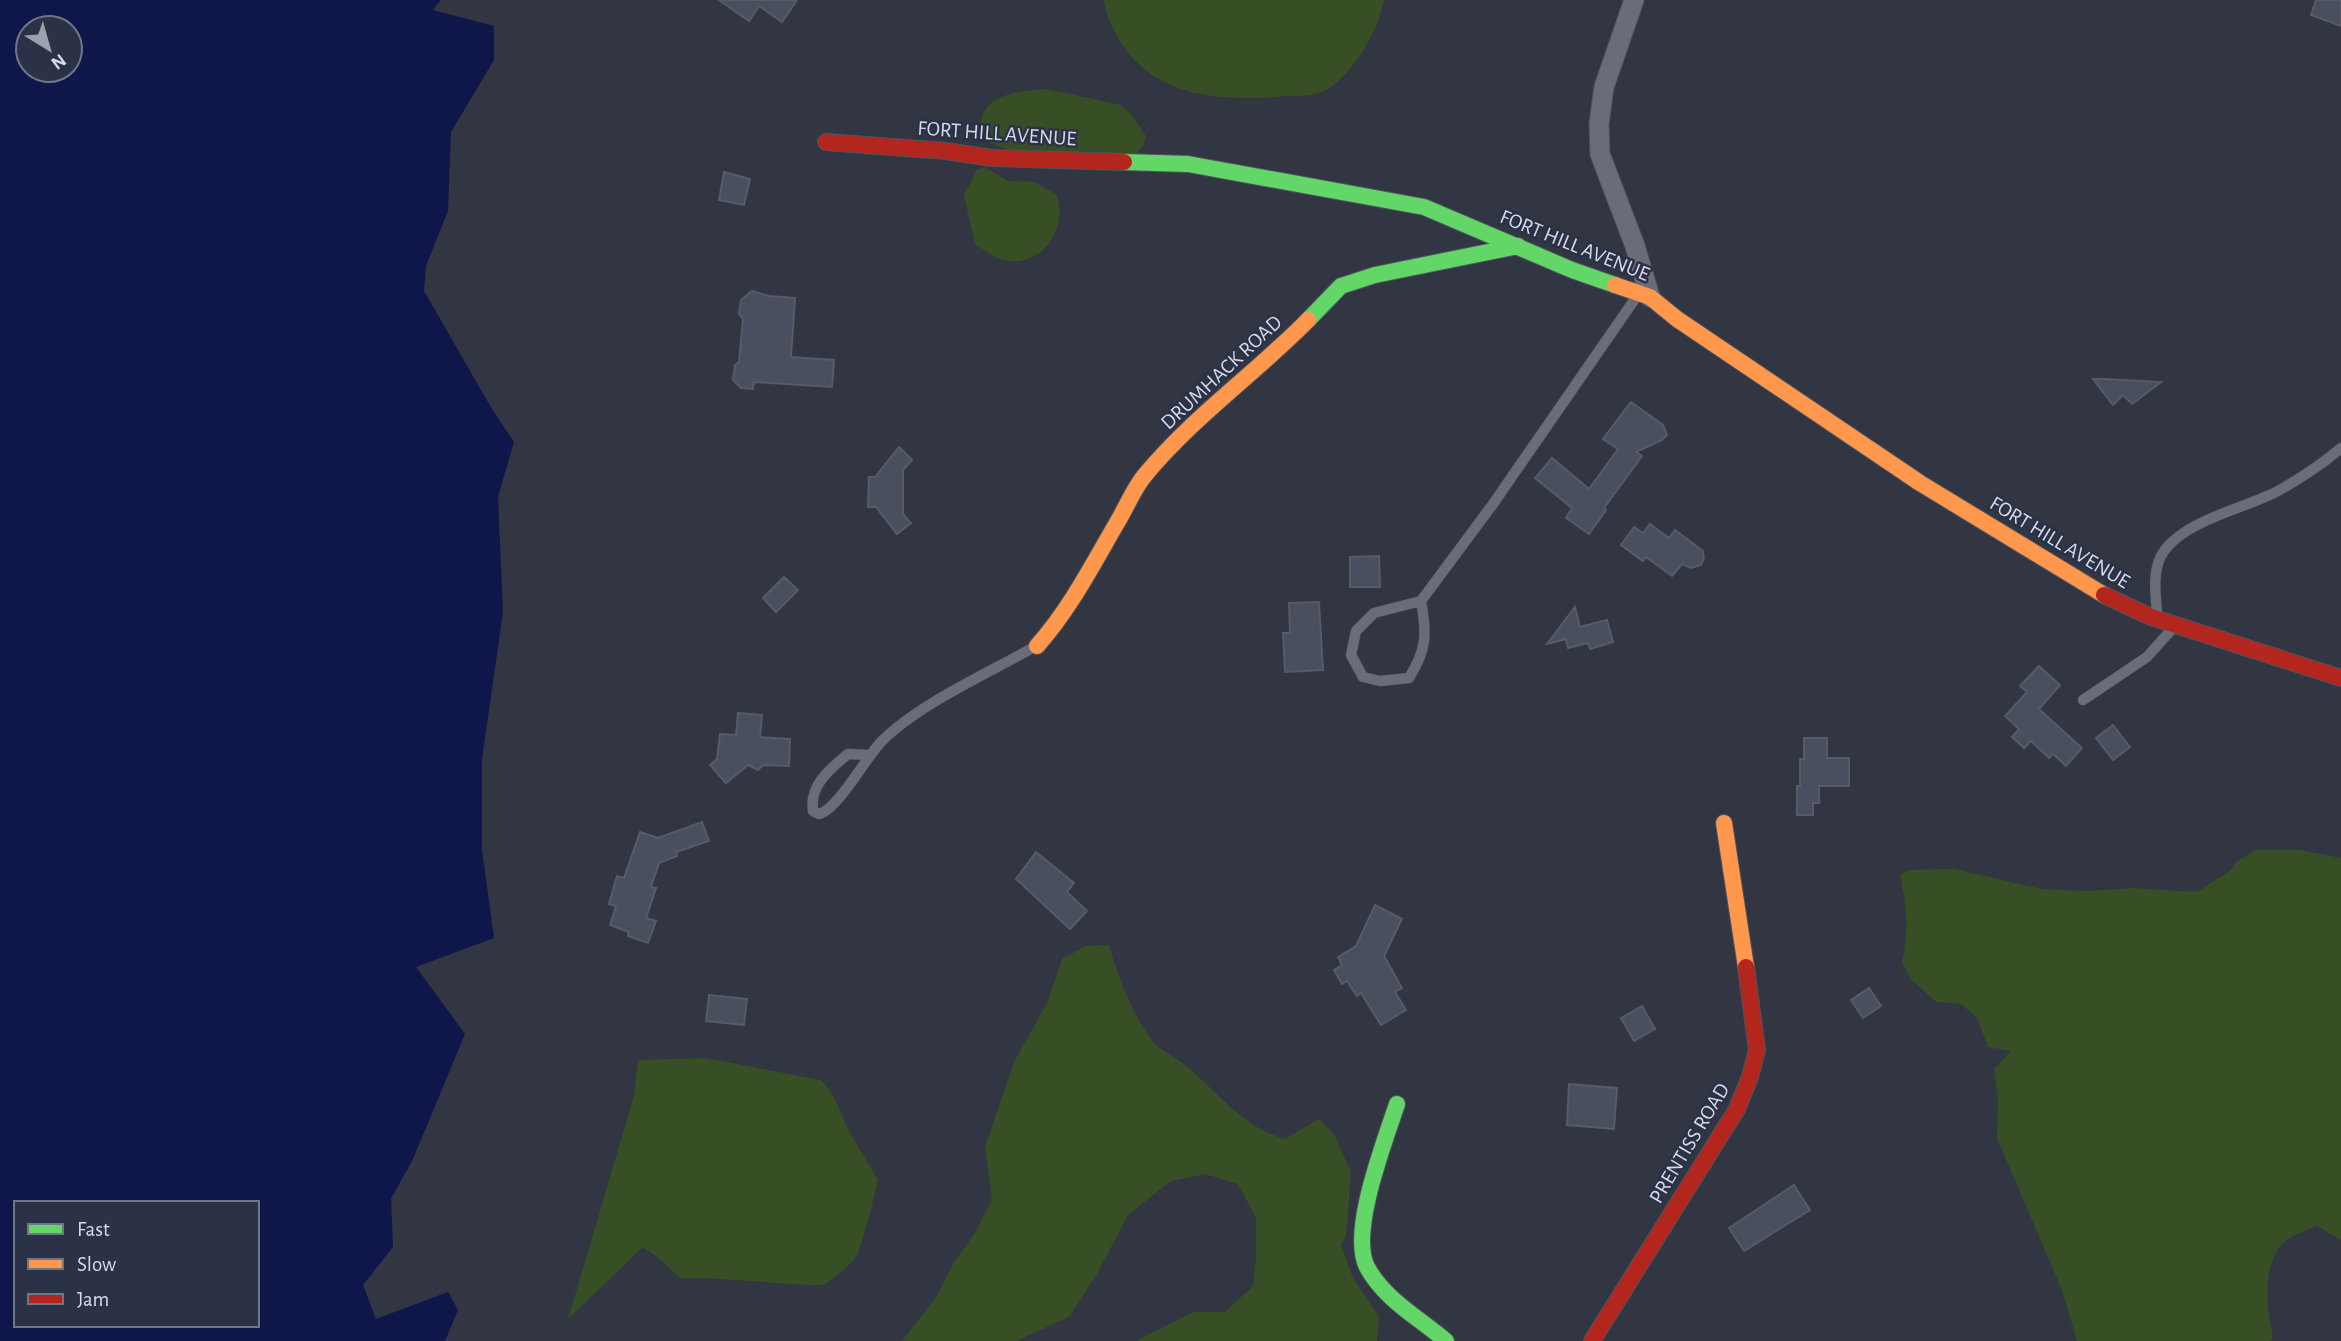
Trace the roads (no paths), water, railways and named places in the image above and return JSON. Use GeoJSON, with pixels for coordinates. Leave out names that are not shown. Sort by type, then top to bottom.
{"type":"FeatureCollection","features":[{"type":"Feature","properties":{"kind":"street"},"geometry":{"type":"LineString","coordinates":[[1634,0],[1604,88],[1599,124],[1600,155],[1635,246],[1644,295]]}},
{"type":"Feature","properties":{"kind":"street","name":"FORT HILL AVENUE"},"geometry":{"type":"LineString","coordinates":[[826,142],[946,151],[992,158],[1188,164],[1424,206],[1572,270],[1644,295],[1920,482],[2106,596],[2157,619],[2341,678]]}},
{"type":"Feature","properties":{"kind":"street","name":"DRUMHACK ROAD"},"geometry":{"type":"LineString","coordinates":[[1037,646],[1053,628],[1079,588],[1144,477],[1202,417],[1274,355],[1341,286],[1375,275],[1518,246]]}},
{"type":"Feature","properties":{"kind":"street","name":"PRENTISS ROAD"},"geometry":{"type":"LineString","coordinates":[[1592,1341],[1738,1109],[1757,1050],[1755,1021],[1724,823]]}},
{"type":"Feature","properties":{"kind":"street"},"geometry":{"type":"LineString","coordinates":[[1397,1104],[1366,1207],[1365,1263],[1376,1281],[1395,1300],[1446,1341]]}},
{"type":"Feature","properties":{"kind":"lane"},"geometry":{"type":"LineString","coordinates":[[1421,601],[1425,624],[1421,658],[1409,678],[1380,681],[1363,677],[1352,655],[1356,631],[1374,613],[1421,601],[1644,295]]}},
{"type":"Feature","properties":{"kind":"lane"},"geometry":{"type":"LineString","coordinates":[[2157,619],[2154,581],[2161,557],[2176,537],[2276,492],[2320,466],[2341,448]]}},
{"type":"Feature","properties":{"kind":"lane"},"geometry":{"type":"LineString","coordinates":[[2083,700],[2147,657],[2176,625]]}},
{"type":"Feature","properties":{"kind":"lane"},"geometry":{"type":"LineString","coordinates":[[869,755],[848,754],[830,770],[815,789],[811,799],[813,811],[818,814],[825,813],[834,806],[869,755],[902,724],[1037,646]]}}]}
